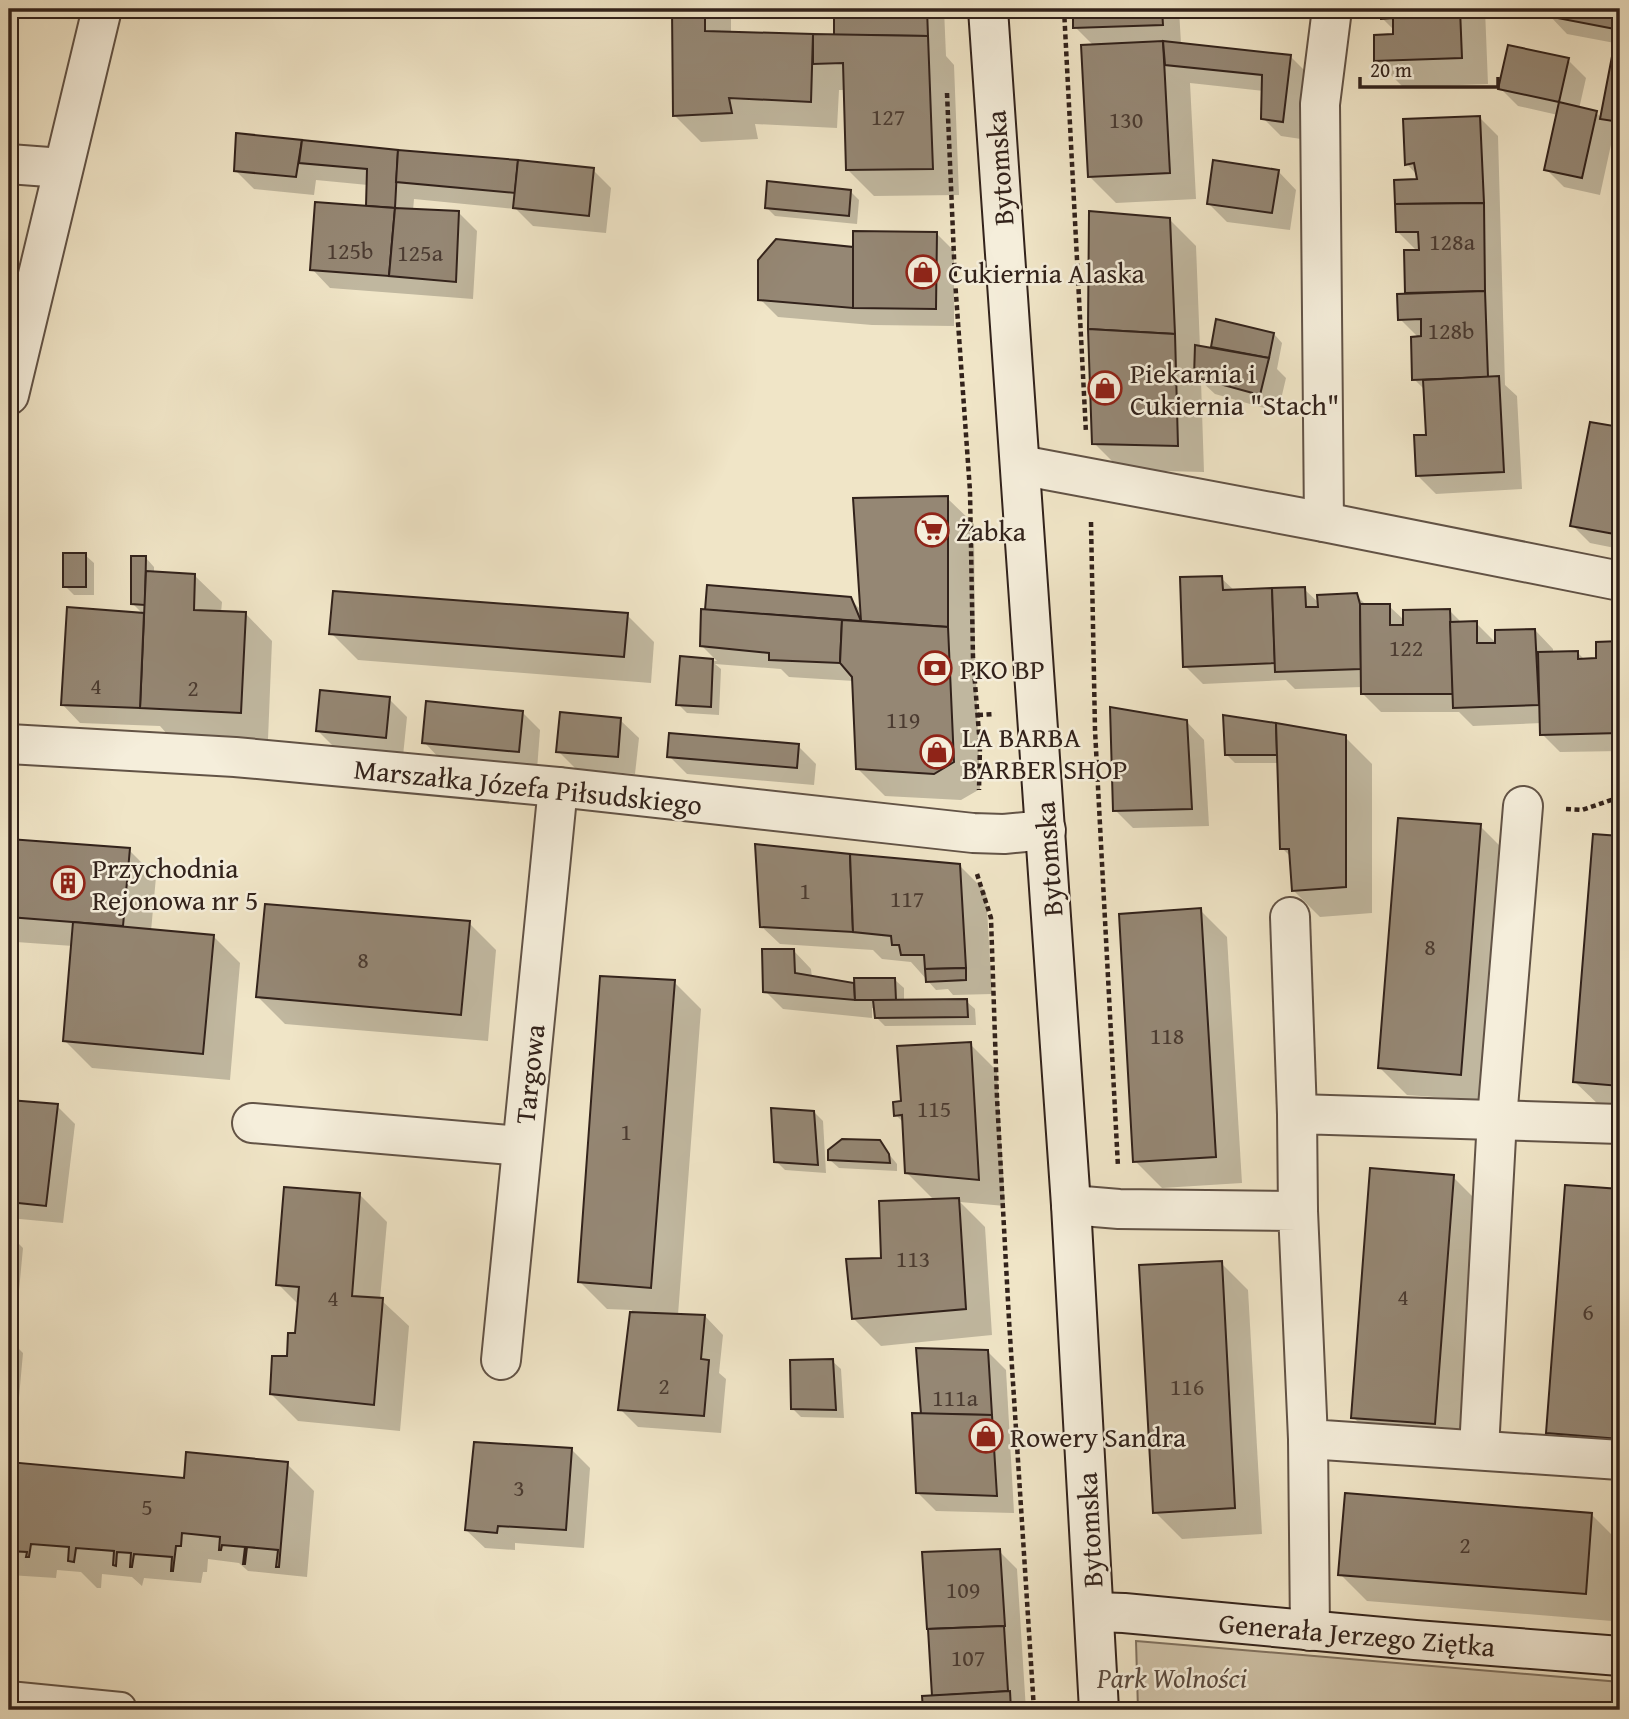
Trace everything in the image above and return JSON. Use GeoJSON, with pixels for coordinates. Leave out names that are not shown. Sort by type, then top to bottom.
{"type":"FeatureCollection","features":[{"type":"Feature","properties":{"kind":"street"},"geometry":{"type":"LineString","coordinates":[[9,395],[102,9]]}},
{"type":"Feature","properties":{"kind":"street","name":"Bytomska"},"geometry":{"type":"LineString","coordinates":[[988,9],[1071,1205],[1099,1710]]}},
{"type":"Feature","properties":{"kind":"street"},"geometry":{"type":"LineString","coordinates":[[1324,522],[1320,104],[1332,9]]}},
{"type":"Feature","properties":{"kind":"street"},"geometry":{"type":"LineString","coordinates":[[9,164],[62,168]]}},
{"type":"Feature","properties":{"kind":"street"},"geometry":{"type":"LineString","coordinates":[[1020,465],[1620,581]]}},
{"type":"Feature","properties":{"kind":"street","name":"Marszałka Józefa Piłsudskiego"},"geometry":{"type":"LineString","coordinates":[[9,744],[235,757],[558,787],[973,833],[1004,834],[1046,830]]}},
{"type":"Feature","properties":{"kind":"street","name":"Targowa"},"geometry":{"type":"LineString","coordinates":[[501,1360],[558,787]]}},
{"type":"Feature","properties":{"kind":"street"},"geometry":{"type":"LineString","coordinates":[[1479,1449],[1497,1119],[1523,806]]}},
{"type":"Feature","properties":{"kind":"street"},"geometry":{"type":"LineString","coordinates":[[1290,917],[1298,1211],[1308,1439],[1310,1631]]}},
{"type":"Feature","properties":{"kind":"street"},"geometry":{"type":"LineString","coordinates":[[1297,1114],[1620,1124]]}},
{"type":"Feature","properties":{"kind":"street"},"geometry":{"type":"LineString","coordinates":[[252,1123],[522,1146]]}},
{"type":"Feature","properties":{"kind":"street"},"geometry":{"type":"LineString","coordinates":[[1071,1205],[1119,1209],[1298,1211]]}},
{"type":"Feature","properties":{"kind":"street"},"geometry":{"type":"LineString","coordinates":[[1308,1439],[1620,1460]]}},
{"type":"Feature","properties":{"kind":"street","name":"Generała Jerzego Ziętka"},"geometry":{"type":"LineString","coordinates":[[1094,1612],[1620,1656]]}},
{"type":"Feature","properties":{"kind":"lane"},"geometry":{"type":"LineString","coordinates":[[9,1696],[121,1707],[121,1710]]}},
{"type":"Feature","properties":{"kind":"path"},"geometry":{"type":"LineString","coordinates":[[1064,9],[1089,478],[1095,730],[1119,1209]]}},
{"type":"Feature","properties":{"kind":"path"},"geometry":{"type":"LineString","coordinates":[[1523,806],[1582,810],[1620,797]]}},
{"type":"Feature","properties":{"kind":"green space","name":"Park Wolności"},"geometry":{"type":"Polygon","coordinates":[[[1136,1641],[1620,1682],[1620,1710],[1138,1710],[1136,1641]]]}},
{"type":"Feature","properties":{"kind":"building"},"geometry":{"type":"Polygon","coordinates":[[[672,9],[705,9],[705,31],[813,34],[811,102],[729,98],[732,113],[673,116],[672,9]]]}},
{"type":"Feature","properties":{"kind":"building"},"geometry":{"type":"Polygon","coordinates":[[[834,9],[927,9],[928,36],[834,35],[834,9]]]}},
{"type":"Feature","properties":{"kind":"building"},"geometry":{"type":"Polygon","coordinates":[[[1073,9],[1162,9],[1163,25],[1073,28],[1073,9]]]}},
{"type":"Feature","properties":{"kind":"building"},"geometry":{"type":"Polygon","coordinates":[[[1380,9],[1460,9],[1462,58],[1374,61],[1374,35],[1393,34],[1393,18],[1381,19],[1380,9]]]}},
{"type":"Feature","properties":{"kind":"building"},"geometry":{"type":"Polygon","coordinates":[[[1548,9],[1620,9],[1620,30],[1547,16],[1548,9]]]}},
{"type":"Feature","properties":{"kind":"building"},"geometry":{"type":"Polygon","coordinates":[[[813,34],[928,36],[933,169],[846,170],[843,63],[813,64],[813,34]]]}},
{"type":"Feature","properties":{"kind":"building"},"geometry":{"type":"Polygon","coordinates":[[[1163,41],[1170,173],[1088,177],[1081,45],[1163,41]]]}},
{"type":"Feature","properties":{"kind":"building"},"geometry":{"type":"Polygon","coordinates":[[[1163,41],[1291,55],[1283,122],[1261,119],[1262,75],[1165,65],[1163,41]]]}},
{"type":"Feature","properties":{"kind":"building"},"geometry":{"type":"Polygon","coordinates":[[[1508,45],[1569,58],[1559,102],[1498,89],[1508,45]]]}},
{"type":"Feature","properties":{"kind":"building"},"geometry":{"type":"Polygon","coordinates":[[[1614,46],[1620,47],[1620,122],[1600,119],[1614,46]]]}},
{"type":"Feature","properties":{"kind":"building"},"geometry":{"type":"Polygon","coordinates":[[[1559,102],[1597,111],[1582,178],[1544,170],[1559,102]]]}},
{"type":"Feature","properties":{"kind":"building"},"geometry":{"type":"Polygon","coordinates":[[[1480,116],[1484,203],[1395,204],[1394,180],[1417,179],[1414,163],[1405,165],[1403,119],[1480,116]]]}},
{"type":"Feature","properties":{"kind":"building"},"geometry":{"type":"Polygon","coordinates":[[[236,133],[302,140],[296,177],[234,171],[236,133]]]}},
{"type":"Feature","properties":{"kind":"building"},"geometry":{"type":"Polygon","coordinates":[[[302,140],[398,150],[395,208],[366,206],[367,169],[299,163],[302,140]]]}},
{"type":"Feature","properties":{"kind":"building"},"geometry":{"type":"Polygon","coordinates":[[[398,150],[518,160],[515,193],[396,182],[398,150]]]}},
{"type":"Feature","properties":{"kind":"building"},"geometry":{"type":"Polygon","coordinates":[[[518,160],[594,168],[589,216],[513,208],[518,160]]]}},
{"type":"Feature","properties":{"kind":"building"},"geometry":{"type":"Polygon","coordinates":[[[1213,160],[1279,170],[1272,213],[1207,204],[1213,160]]]}},
{"type":"Feature","properties":{"kind":"building"},"geometry":{"type":"Polygon","coordinates":[[[767,181],[851,190],[849,216],[765,208],[767,181]]]}},
{"type":"Feature","properties":{"kind":"building"},"geometry":{"type":"Polygon","coordinates":[[[315,202],[395,208],[389,276],[310,270],[315,202]]]}},
{"type":"Feature","properties":{"kind":"building"},"geometry":{"type":"Polygon","coordinates":[[[1484,203],[1485,291],[1405,293],[1404,250],[1419,250],[1418,232],[1396,232],[1395,204],[1484,203]]]}},
{"type":"Feature","properties":{"kind":"building"},"geometry":{"type":"Polygon","coordinates":[[[395,208],[459,211],[456,282],[389,276],[395,208]]]}},
{"type":"Feature","properties":{"kind":"building"},"geometry":{"type":"Polygon","coordinates":[[[1089,211],[1170,218],[1175,334],[1088,329],[1089,211]]]}},
{"type":"Feature","properties":{"kind":"building"},"geometry":{"type":"Polygon","coordinates":[[[853,231],[937,232],[936,309],[853,308],[853,231]]]}},
{"type":"Feature","properties":{"kind":"building"},"geometry":{"type":"Polygon","coordinates":[[[776,239],[853,247],[853,308],[758,300],[758,260],[776,239]]]}},
{"type":"Feature","properties":{"kind":"building"},"geometry":{"type":"Polygon","coordinates":[[[1485,291],[1488,377],[1412,380],[1411,337],[1421,336],[1421,319],[1398,320],[1397,294],[1485,291]]]}},
{"type":"Feature","properties":{"kind":"building"},"geometry":{"type":"Polygon","coordinates":[[[1216,319],[1274,333],[1269,358],[1211,347],[1216,319]]]}},
{"type":"Feature","properties":{"kind":"building"},"geometry":{"type":"Polygon","coordinates":[[[1088,329],[1175,334],[1178,446],[1092,444],[1088,329]]]}},
{"type":"Feature","properties":{"kind":"building"},"geometry":{"type":"Polygon","coordinates":[[[1195,345],[1269,358],[1260,395],[1194,377],[1195,345]]]}},
{"type":"Feature","properties":{"kind":"building"},"geometry":{"type":"Polygon","coordinates":[[[1499,376],[1504,472],[1416,476],[1414,435],[1426,435],[1423,380],[1499,376]]]}},
{"type":"Feature","properties":{"kind":"building"},"geometry":{"type":"Polygon","coordinates":[[[1590,422],[1620,427],[1620,535],[1570,526],[1590,422]]]}},
{"type":"Feature","properties":{"kind":"building"},"geometry":{"type":"Polygon","coordinates":[[[948,496],[948,627],[861,621],[853,498],[948,496]]]}},
{"type":"Feature","properties":{"kind":"building"},"geometry":{"type":"Polygon","coordinates":[[[63,553],[86,553],[86,587],[63,587],[63,553]]]}},
{"type":"Feature","properties":{"kind":"building"},"geometry":{"type":"Polygon","coordinates":[[[131,556],[146,556],[145,605],[131,604],[131,556]]]}},
{"type":"Feature","properties":{"kind":"building"},"geometry":{"type":"Polygon","coordinates":[[[146,571],[195,574],[194,610],[246,612],[241,713],[140,708],[146,571]]]}},
{"type":"Feature","properties":{"kind":"building"},"geometry":{"type":"Polygon","coordinates":[[[1222,576],[1223,590],[1272,588],[1275,663],[1183,667],[1180,577],[1222,576]]]}},
{"type":"Feature","properties":{"kind":"building"},"geometry":{"type":"Polygon","coordinates":[[[707,585],[851,597],[861,621],[705,610],[707,585]]]}},
{"type":"Feature","properties":{"kind":"building"},"geometry":{"type":"Polygon","coordinates":[[[1305,587],[1306,607],[1318,607],[1317,595],[1357,593],[1360,604],[1361,669],[1275,672],[1272,588],[1305,587]]]}},
{"type":"Feature","properties":{"kind":"building"},"geometry":{"type":"Polygon","coordinates":[[[333,591],[628,613],[624,657],[329,634],[333,591]]]}},
{"type":"Feature","properties":{"kind":"building"},"geometry":{"type":"Polygon","coordinates":[[[1360,604],[1390,604],[1390,625],[1403,625],[1403,610],[1450,609],[1453,694],[1361,694],[1360,604]]]}},
{"type":"Feature","properties":{"kind":"building"},"geometry":{"type":"Polygon","coordinates":[[[67,607],[144,613],[140,708],[61,705],[67,607]]]}},
{"type":"Feature","properties":{"kind":"building"},"geometry":{"type":"Polygon","coordinates":[[[701,609],[842,620],[840,663],[769,660],[769,653],[700,646],[701,609]]]}},
{"type":"Feature","properties":{"kind":"building"},"geometry":{"type":"Polygon","coordinates":[[[842,620],[948,627],[954,762],[934,774],[856,769],[852,677],[840,663],[842,620]]]}},
{"type":"Feature","properties":{"kind":"building"},"geometry":{"type":"Polygon","coordinates":[[[1477,621],[1477,643],[1495,643],[1495,630],[1535,629],[1539,705],[1453,708],[1450,622],[1477,621]]]}},
{"type":"Feature","properties":{"kind":"building"},"geometry":{"type":"Polygon","coordinates":[[[1620,641],[1620,733],[1540,735],[1538,652],[1578,651],[1578,659],[1596,658],[1596,642],[1620,641]]]}},
{"type":"Feature","properties":{"kind":"building"},"geometry":{"type":"Polygon","coordinates":[[[680,656],[713,659],[711,707],[676,705],[680,656]]]}},
{"type":"Feature","properties":{"kind":"building"},"geometry":{"type":"Polygon","coordinates":[[[320,690],[390,697],[386,738],[316,731],[320,690]]]}},
{"type":"Feature","properties":{"kind":"building"},"geometry":{"type":"Polygon","coordinates":[[[426,701],[523,711],[519,752],[422,743],[426,701]]]}},
{"type":"Feature","properties":{"kind":"building"},"geometry":{"type":"Polygon","coordinates":[[[1110,707],[1187,720],[1192,809],[1113,811],[1110,707]]]}},
{"type":"Feature","properties":{"kind":"building"},"geometry":{"type":"Polygon","coordinates":[[[560,712],[621,718],[618,757],[556,752],[560,712]]]}},
{"type":"Feature","properties":{"kind":"building"},"geometry":{"type":"Polygon","coordinates":[[[1223,715],[1276,723],[1277,755],[1225,755],[1223,715]]]}},
{"type":"Feature","properties":{"kind":"building"},"geometry":{"type":"Polygon","coordinates":[[[1276,723],[1346,735],[1346,887],[1292,891],[1289,849],[1280,849],[1276,723]]]}},
{"type":"Feature","properties":{"kind":"building"},"geometry":{"type":"Polygon","coordinates":[[[669,733],[799,744],[797,768],[667,757],[669,733]]]}},
{"type":"Feature","properties":{"kind":"building"},"geometry":{"type":"Polygon","coordinates":[[[1398,818],[1481,824],[1461,1075],[1378,1068],[1398,818]]]}},
{"type":"Feature","properties":{"kind":"building"},"geometry":{"type":"Polygon","coordinates":[[[1593,834],[1620,836],[1620,1086],[1573,1082],[1593,834]]]}},
{"type":"Feature","properties":{"kind":"building","name":"Przychodnia Rejonowa nr 5"},"geometry":{"type":"Polygon","coordinates":[[[9,839],[130,848],[123,926],[9,917],[9,839]]]}},
{"type":"Feature","properties":{"kind":"building"},"geometry":{"type":"Polygon","coordinates":[[[755,844],[850,854],[853,932],[760,927],[755,844]]]}},
{"type":"Feature","properties":{"kind":"building"},"geometry":{"type":"Polygon","coordinates":[[[850,854],[960,864],[966,968],[925,969],[924,955],[901,955],[899,945],[892,945],[891,936],[853,932],[850,854]]]}},
{"type":"Feature","properties":{"kind":"building"},"geometry":{"type":"Polygon","coordinates":[[[265,904],[470,921],[461,1015],[256,997],[265,904]]]}},
{"type":"Feature","properties":{"kind":"building"},"geometry":{"type":"Polygon","coordinates":[[[1201,908],[1216,1157],[1133,1162],[1119,914],[1201,908]]]}},
{"type":"Feature","properties":{"kind":"building"},"geometry":{"type":"Polygon","coordinates":[[[73,922],[214,935],[203,1054],[63,1041],[73,922]]]}},
{"type":"Feature","properties":{"kind":"building"},"geometry":{"type":"Polygon","coordinates":[[[762,949],[794,949],[795,973],[854,983],[855,1000],[763,992],[762,949]]]}},
{"type":"Feature","properties":{"kind":"building"},"geometry":{"type":"Polygon","coordinates":[[[966,968],[966,980],[926,982],[925,969],[966,968]]]}},
{"type":"Feature","properties":{"kind":"building"},"geometry":{"type":"Polygon","coordinates":[[[600,976],[675,980],[651,1288],[578,1282],[600,976]]]}},
{"type":"Feature","properties":{"kind":"building"},"geometry":{"type":"Polygon","coordinates":[[[854,978],[895,978],[896,1000],[855,1000],[854,978]]]}},
{"type":"Feature","properties":{"kind":"building"},"geometry":{"type":"Polygon","coordinates":[[[967,999],[968,1017],[875,1018],[873,1000],[967,999]]]}},
{"type":"Feature","properties":{"kind":"building"},"geometry":{"type":"Polygon","coordinates":[[[971,1042],[979,1180],[905,1173],[902,1115],[894,1116],[893,1102],[901,1101],[897,1046],[971,1042]]]}},
{"type":"Feature","properties":{"kind":"building"},"geometry":{"type":"Polygon","coordinates":[[[9,1100],[58,1104],[46,1206],[9,1202],[9,1100]]]}},
{"type":"Feature","properties":{"kind":"building"},"geometry":{"type":"Polygon","coordinates":[[[771,1108],[814,1111],[818,1165],[774,1162],[771,1108]]]}},
{"type":"Feature","properties":{"kind":"building"},"geometry":{"type":"Polygon","coordinates":[[[842,1139],[880,1140],[889,1154],[890,1163],[828,1160],[828,1150],[842,1139]]]}},
{"type":"Feature","properties":{"kind":"building"},"geometry":{"type":"Polygon","coordinates":[[[1370,1168],[1454,1175],[1435,1424],[1351,1418],[1370,1168]]]}},
{"type":"Feature","properties":{"kind":"building"},"geometry":{"type":"Polygon","coordinates":[[[1565,1185],[1620,1189],[1620,1439],[1546,1433],[1565,1185]]]}},
{"type":"Feature","properties":{"kind":"building"},"geometry":{"type":"Polygon","coordinates":[[[284,1187],[360,1193],[352,1296],[383,1298],[374,1405],[270,1394],[272,1356],[287,1356],[288,1333],[295,1333],[299,1287],[276,1285],[284,1187]]]}},
{"type":"Feature","properties":{"kind":"building"},"geometry":{"type":"Polygon","coordinates":[[[959,1198],[966,1309],[852,1319],[846,1259],[881,1258],[879,1201],[959,1198]]]}},
{"type":"Feature","properties":{"kind":"building"},"geometry":{"type":"Polygon","coordinates":[[[1222,1261],[1235,1508],[1153,1513],[1139,1265],[1222,1261]]]}},
{"type":"Feature","properties":{"kind":"building"},"geometry":{"type":"Polygon","coordinates":[[[630,1312],[705,1315],[701,1359],[709,1360],[704,1416],[618,1410],[630,1312]]]}},
{"type":"Feature","properties":{"kind":"building"},"geometry":{"type":"Polygon","coordinates":[[[916,1348],[988,1350],[992,1415],[921,1414],[916,1348]]]}},
{"type":"Feature","properties":{"kind":"building"},"geometry":{"type":"Polygon","coordinates":[[[833,1359],[836,1410],[791,1409],[790,1360],[833,1359]]]}},
{"type":"Feature","properties":{"kind":"building"},"geometry":{"type":"Polygon","coordinates":[[[912,1413],[992,1415],[997,1496],[916,1493],[912,1413]]]}},
{"type":"Feature","properties":{"kind":"building"},"geometry":{"type":"Polygon","coordinates":[[[474,1442],[572,1448],[566,1530],[498,1526],[497,1533],[465,1530],[474,1442]]]}},
{"type":"Feature","properties":{"kind":"building"},"geometry":{"type":"Polygon","coordinates":[[[186,1452],[288,1462],[279,1567],[276,1567],[278,1550],[247,1547],[243,1564],[245,1547],[222,1545],[219,1550],[220,1537],[182,1533],[181,1546],[176,1546],[173,1571],[172,1557],[134,1554],[130,1567],[131,1553],[117,1552],[116,1566],[113,1565],[114,1551],[76,1548],[74,1562],[68,1561],[69,1547],[31,1544],[29,1557],[26,1557],[27,1552],[9,1551],[9,1462],[184,1478],[186,1452]]]}},
{"type":"Feature","properties":{"kind":"building"},"geometry":{"type":"Polygon","coordinates":[[[1345,1493],[1592,1513],[1586,1594],[1338,1575],[1345,1493]]]}},
{"type":"Feature","properties":{"kind":"building"},"geometry":{"type":"Polygon","coordinates":[[[1000,1549],[1005,1626],[927,1629],[922,1552],[1000,1549]]]}},
{"type":"Feature","properties":{"kind":"building"},"geometry":{"type":"Polygon","coordinates":[[[1004,1626],[1008,1691],[932,1696],[928,1629],[1004,1626]]]}},
{"type":"Feature","properties":{"kind":"building"},"geometry":{"type":"Polygon","coordinates":[[[1010,1691],[1011,1710],[923,1710],[922,1696],[1010,1691]]]}},
{"type":"Feature","properties":{"kind":"place","name":"Cukiernia Alaska"},"geometry":{"type":"Point","coordinates":[923,272]}},
{"type":"Feature","properties":{"kind":"place","name":"Piekarnia i Cukiernia \"Stach\""},"geometry":{"type":"Point","coordinates":[1105,388]}},
{"type":"Feature","properties":{"kind":"place","name":"Żabka"},"geometry":{"type":"Point","coordinates":[932,530]}},
{"type":"Feature","properties":{"kind":"place","name":"PKO BP"},"geometry":{"type":"Point","coordinates":[935,668]}},
{"type":"Feature","properties":{"kind":"place","name":"LA BARBA BARBER SHOP"},"geometry":{"type":"Point","coordinates":[937,752]}},
{"type":"Feature","properties":{"kind":"place","name":"Przychodnia Rejonowa nr 5"},"geometry":{"type":"Point","coordinates":[68,883]}},
{"type":"Feature","properties":{"kind":"place","name":"Rowery Sandra"},"geometry":{"type":"Point","coordinates":[986,1436]}}]}
